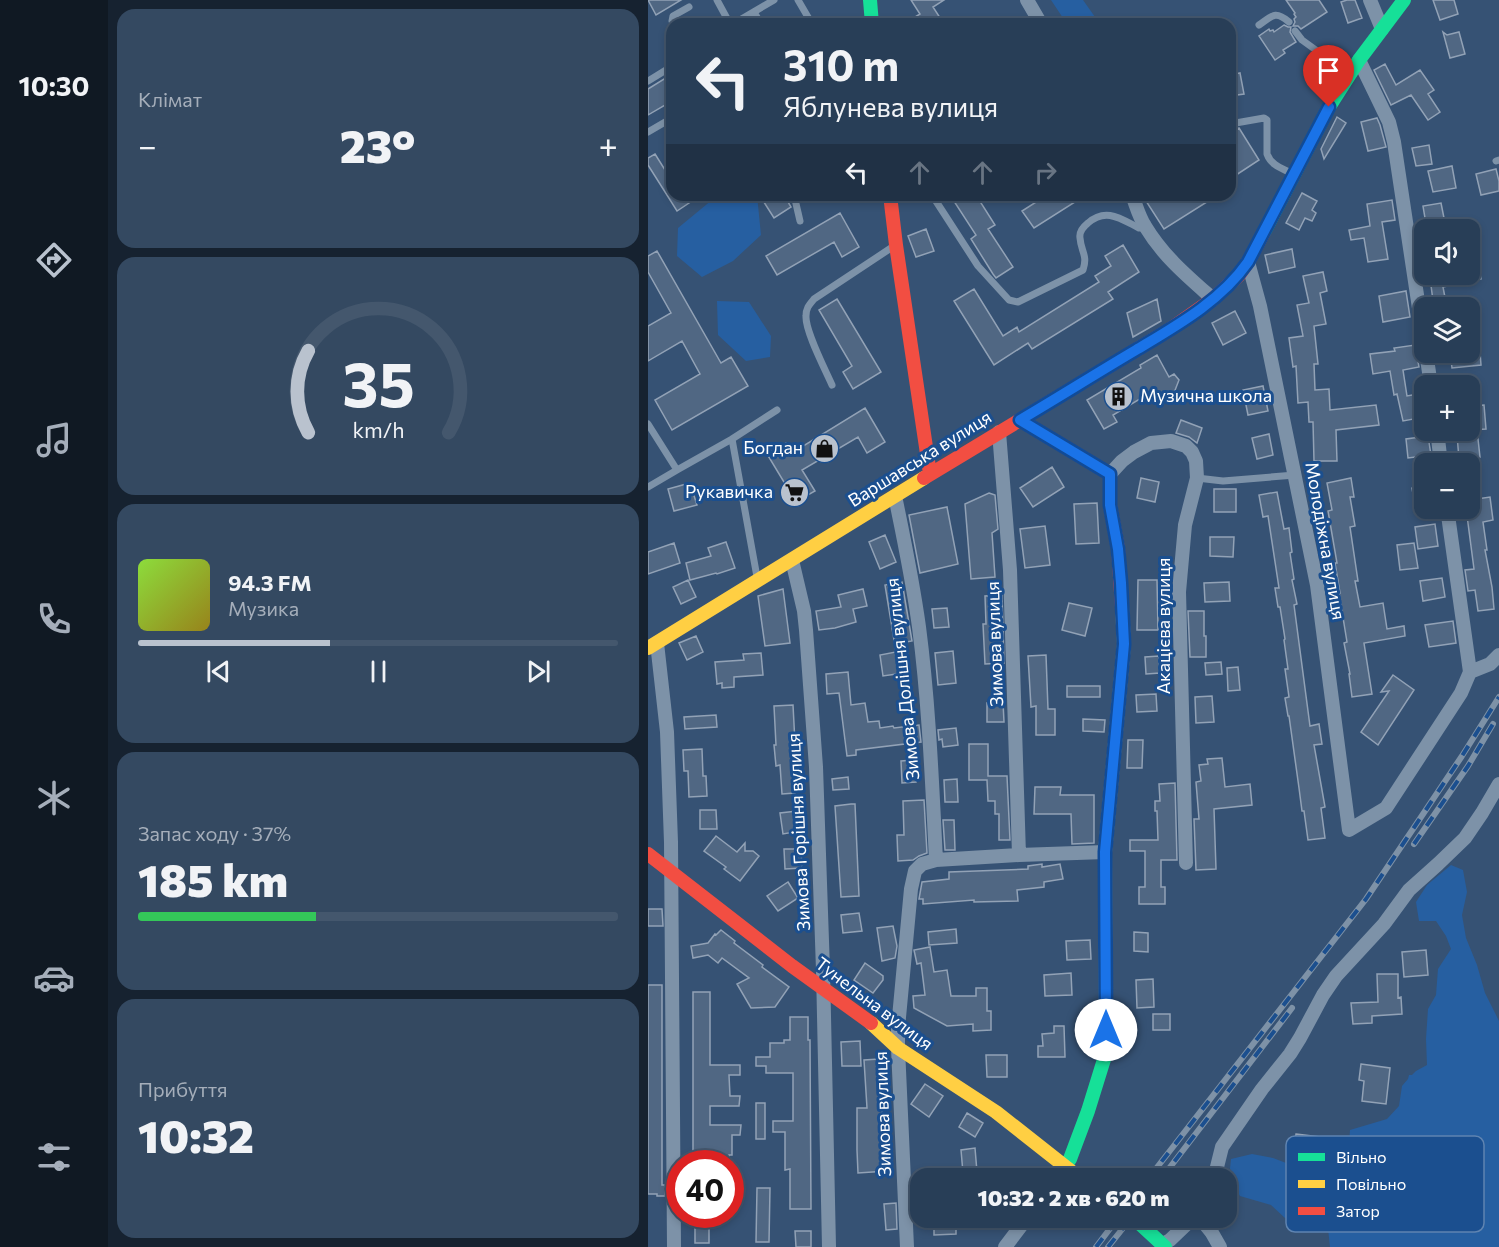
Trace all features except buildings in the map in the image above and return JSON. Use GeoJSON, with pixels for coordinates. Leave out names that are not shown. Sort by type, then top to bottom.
{"type":"FeatureCollection","features":[{"type":"Feature","properties":{"kind":"street"},"geometry":{"type":"LineString","coordinates":[[870,0],[872,18]]}},
{"type":"Feature","properties":{"kind":"street"},"geometry":{"type":"LineString","coordinates":[[1027,0],[1038,18]]}},
{"type":"Feature","properties":{"kind":"street"},"geometry":{"type":"LineString","coordinates":[[1370,0],[1382,29]]}},
{"type":"Feature","properties":{"kind":"street","name":"Варшавська вулиця"},"geometry":{"type":"LineString","coordinates":[[652,645],[1169,330],[1213,299],[1239,275],[1248,262],[1329,107],[1349,74],[1404,0]]}},
{"type":"Feature","properties":{"kind":"street"},"geometry":{"type":"LineString","coordinates":[[1359,60],[1389,122],[1394,142],[1417,297]]}},
{"type":"Feature","properties":{"kind":"street"},"geometry":{"type":"LineString","coordinates":[[891,201],[930,474]]}},
{"type":"Feature","properties":{"kind":"street"},"geometry":{"type":"LineString","coordinates":[[1134,201],[1145,227],[1165,255],[1213,299]]}},
{"type":"Feature","properties":{"kind":"street","name":"Молодіжна вулиця"},"geometry":{"type":"LineString","coordinates":[[1248,262],[1260,306],[1317,585],[1349,830],[1386,808],[1461,693],[1470,672]]}},
{"type":"Feature","properties":{"kind":"street"},"geometry":{"type":"LineString","coordinates":[[1020,420],[1110,474],[1110,505],[1121,583],[1124,644],[1105,852],[1106,1053],[1088,1111],[1070,1159],[1064,1168]]}},
{"type":"Feature","properties":{"kind":"street","name":"Зимова вулиця"},"geometry":{"type":"LineString","coordinates":[[999,432],[1010,570],[1019,855]]}},
{"type":"Feature","properties":{"kind":"street","name":"Акацієва вулиця"},"geometry":{"type":"LineString","coordinates":[[1110,474],[1134,452],[1151,443],[1172,441],[1186,446],[1196,461],[1197,478],[1185,525],[1179,592],[1186,864]]}},
{"type":"Feature","properties":{"kind":"street","name":"Зимова Долішня вулиця"},"geometry":{"type":"LineString","coordinates":[[895,496],[909,566],[922,654],[931,751],[936,860]]}},
{"type":"Feature","properties":{"kind":"street"},"geometry":{"type":"LineString","coordinates":[[1449,519],[1470,672],[1490,664],[1499,655]]}},
{"type":"Feature","properties":{"kind":"street","name":"Зимова Горішня вулиця"},"geometry":{"type":"LineString","coordinates":[[792,560],[804,611],[816,767],[829,1247]]}},
{"type":"Feature","properties":{"kind":"street"},"geometry":{"type":"LineString","coordinates":[[652,645],[667,732],[671,871],[674,1247]]}},
{"type":"Feature","properties":{"kind":"street"},"geometry":{"type":"LineString","coordinates":[[1217,1168],[1222,1148],[1262,1089],[1290,1054],[1336,976],[1384,924],[1409,890],[1465,838],[1499,784]]}},
{"type":"Feature","properties":{"kind":"street"},"geometry":{"type":"LineString","coordinates":[[936,860],[1105,852]]}},
{"type":"Feature","properties":{"kind":"street","name":"Тунельна вулиця"},"geometry":{"type":"LineString","coordinates":[[648,854],[792,966],[873,1025],[898,1048],[996,1112],[1056,1168]]}},
{"type":"Feature","properties":{"kind":"street","name":"Зимова вулиця"},"geometry":{"type":"LineString","coordinates":[[907,1247],[898,1028],[911,889],[915,871],[922,864],[936,860]]}},
{"type":"Feature","properties":{"kind":"street"},"geometry":{"type":"LineString","coordinates":[[1005,1247],[1019,1228]]}},
{"type":"Feature","properties":{"kind":"street"},"geometry":{"type":"LineString","coordinates":[[1145,1228],[1164,1245],[1183,1228]]}},
{"type":"Feature","properties":{"kind":"street"},"geometry":{"type":"LineString","coordinates":[[1208,1228],[1220,1247]]}},
{"type":"Feature","properties":{"kind":"lane"},"geometry":{"type":"LineString","coordinates":[[717,0],[728,18]]}},
{"type":"Feature","properties":{"kind":"lane"},"geometry":{"type":"LineString","coordinates":[[742,18],[774,0]]}},
{"type":"Feature","properties":{"kind":"lane"},"geometry":{"type":"LineString","coordinates":[[798,0],[808,18]]}},
{"type":"Feature","properties":{"kind":"lane"},"geometry":{"type":"LineString","coordinates":[[673,18],[689,7]]}},
{"type":"Feature","properties":{"kind":"lane"},"geometry":{"type":"LineString","coordinates":[[754,12],[758,18]]}},
{"type":"Feature","properties":{"kind":"lane"},"geometry":{"type":"LineString","coordinates":[[1259,25],[1273,15],[1282,15],[1289,22]]}},
{"type":"Feature","properties":{"kind":"lane"},"geometry":{"type":"LineString","coordinates":[[1295,31],[1302,40],[1349,74]]}},
{"type":"Feature","properties":{"kind":"lane"},"geometry":{"type":"LineString","coordinates":[[648,81],[666,70]]}},
{"type":"Feature","properties":{"kind":"lane"},"geometry":{"type":"LineString","coordinates":[[1236,123],[1264,118],[1267,120],[1269,158],[1276,165],[1294,174]]}},
{"type":"Feature","properties":{"kind":"lane"},"geometry":{"type":"LineString","coordinates":[[648,132],[666,122]]}},
{"type":"Feature","properties":{"kind":"lane"},"geometry":{"type":"LineString","coordinates":[[795,201],[800,221]]}},
{"type":"Feature","properties":{"kind":"lane"},"geometry":{"type":"LineString","coordinates":[[936,201],[978,266],[1009,300],[1018,302],[1083,270],[1085,262],[1079,238],[1082,228],[1091,220],[1100,215],[1110,214],[1139,228],[1145,227]]}},
{"type":"Feature","properties":{"kind":"lane"},"geometry":{"type":"LineString","coordinates":[[832,385],[808,329],[805,318],[807,308],[814,299],[896,245]]}},
{"type":"Feature","properties":{"kind":"lane"},"geometry":{"type":"LineString","coordinates":[[648,487],[732,439],[777,410]]}},
{"type":"Feature","properties":{"kind":"lane"},"geometry":{"type":"LineString","coordinates":[[648,424],[677,470]]}},
{"type":"Feature","properties":{"kind":"lane"},"geometry":{"type":"LineString","coordinates":[[732,439],[758,581]]}},
{"type":"Feature","properties":{"kind":"lane"},"geometry":{"type":"LineString","coordinates":[[1197,478],[1223,481],[1295,475]]}},
{"type":"Feature","properties":{"kind":"shaded area"},"geometry":{"type":"Polygon","coordinates":[[[1051,0],[1083,0],[1095,17],[1093,18],[1063,18],[1051,0]]]}},
{"type":"Feature","properties":{"kind":"shaded area"},"geometry":{"type":"Polygon","coordinates":[[[711,201],[758,201],[761,235],[733,261],[702,277],[677,256],[678,228],[711,201]]]}},
{"type":"Feature","properties":{"kind":"shaded area"},"geometry":{"type":"Polygon","coordinates":[[[717,301],[749,302],[771,336],[770,357],[746,361],[718,335],[717,301]]]}},
{"type":"Feature","properties":{"kind":"shaded area"},"geometry":{"type":"Polygon","coordinates":[[[1451,865],[1463,870],[1467,892],[1462,915],[1466,938],[1485,993],[1499,1021],[1499,1247],[1330,1247],[1328,1232],[1484,1232],[1484,1136],[1350,1136],[1350,1130],[1387,1119],[1399,1106],[1402,1086],[1409,1075],[1427,1065],[1428,1009],[1436,995],[1438,969],[1451,949],[1436,921],[1419,921],[1416,902],[1427,885],[1451,865]]]}},
{"type":"Feature","properties":{"kind":"shaded area"},"geometry":{"type":"Polygon","coordinates":[[[1252,1154],[1286,1163],[1286,1218],[1271,1205],[1240,1196],[1237,1191],[1237,1168],[1230,1168],[1231,1159],[1252,1154]]]}},
{"type":"Feature","properties":{"kind":"railway"},"geometry":{"type":"LineString","coordinates":[[1157,1168],[1366,899],[1499,697]]}},
{"type":"Feature","properties":{"kind":"railway"},"geometry":{"type":"LineString","coordinates":[[1414,844],[1468,766],[1493,724]]}},
{"type":"Feature","properties":{"kind":"railway"},"geometry":{"type":"LineString","coordinates":[[1169,1168],[1292,1008]]}},
{"type":"Feature","properties":{"kind":"railway"},"geometry":{"type":"LineString","coordinates":[[1096,1247],[1110,1228]]}},
{"type":"Feature","properties":{"kind":"railway"},"geometry":{"type":"LineString","coordinates":[[1108,1247],[1123,1228]]}},
{"type":"Feature","properties":{"kind":"traffic: fast"},"geometry":{"type":"LineString","coordinates":[[870,0],[872,18]]}},
{"type":"Feature","properties":{"kind":"traffic: fast"},"geometry":{"type":"LineString","coordinates":[[1264,232],[1329,107],[1359,60],[1404,0]]}},
{"type":"Feature","properties":{"kind":"traffic: fast"},"geometry":{"type":"LineString","coordinates":[[1064,1168],[1070,1159],[1088,1111],[1106,1053],[1106,1034]]}},
{"type":"Feature","properties":{"kind":"traffic: fast"},"geometry":{"type":"LineString","coordinates":[[1145,1228],[1165,1247]]}},
{"type":"Feature","properties":{"kind":"traffic: slow"},"geometry":{"type":"LineString","coordinates":[[648,648],[924,478]]}},
{"type":"Feature","properties":{"kind":"traffic: slow"},"geometry":{"type":"LineString","coordinates":[[1106,1034],[1105,852],[1124,644],[1122,607]]}},
{"type":"Feature","properties":{"kind":"traffic: slow"},"geometry":{"type":"LineString","coordinates":[[871,1023],[898,1048],[996,1112],[1067,1168]]}},
{"type":"Feature","properties":{"kind":"traffic: jam"},"geometry":{"type":"LineString","coordinates":[[891,201],[930,474]]}},
{"type":"Feature","properties":{"kind":"traffic: jam"},"geometry":{"type":"LineString","coordinates":[[924,478],[1169,330],[1213,299],[1239,275],[1264,232]]}},
{"type":"Feature","properties":{"kind":"traffic: jam"},"geometry":{"type":"LineString","coordinates":[[1020,420],[1110,474],[1110,505],[1118,548],[1122,607]]}},
{"type":"Feature","properties":{"kind":"traffic: jam"},"geometry":{"type":"LineString","coordinates":[[648,854],[792,966],[871,1023]]}},
{"type":"Feature","properties":{"kind":"place","name":"Музична школа"},"geometry":{"type":"Point","coordinates":[1119,396]}},
{"type":"Feature","properties":{"kind":"place","name":"Богдан"},"geometry":{"type":"Point","coordinates":[824,448]}},
{"type":"Feature","properties":{"kind":"place","name":"Рукавичка"},"geometry":{"type":"Point","coordinates":[794,492]}},
{"type":"Feature","properties":{"kind":"route"},"geometry":{"type":"LineString","coordinates":[[1106,1030],[1105,852],[1124,644],[1118,549],[1110,505],[1110,474],[1020,420],[1169,330],[1213,299],[1239,275],[1329,107]]}}]}
